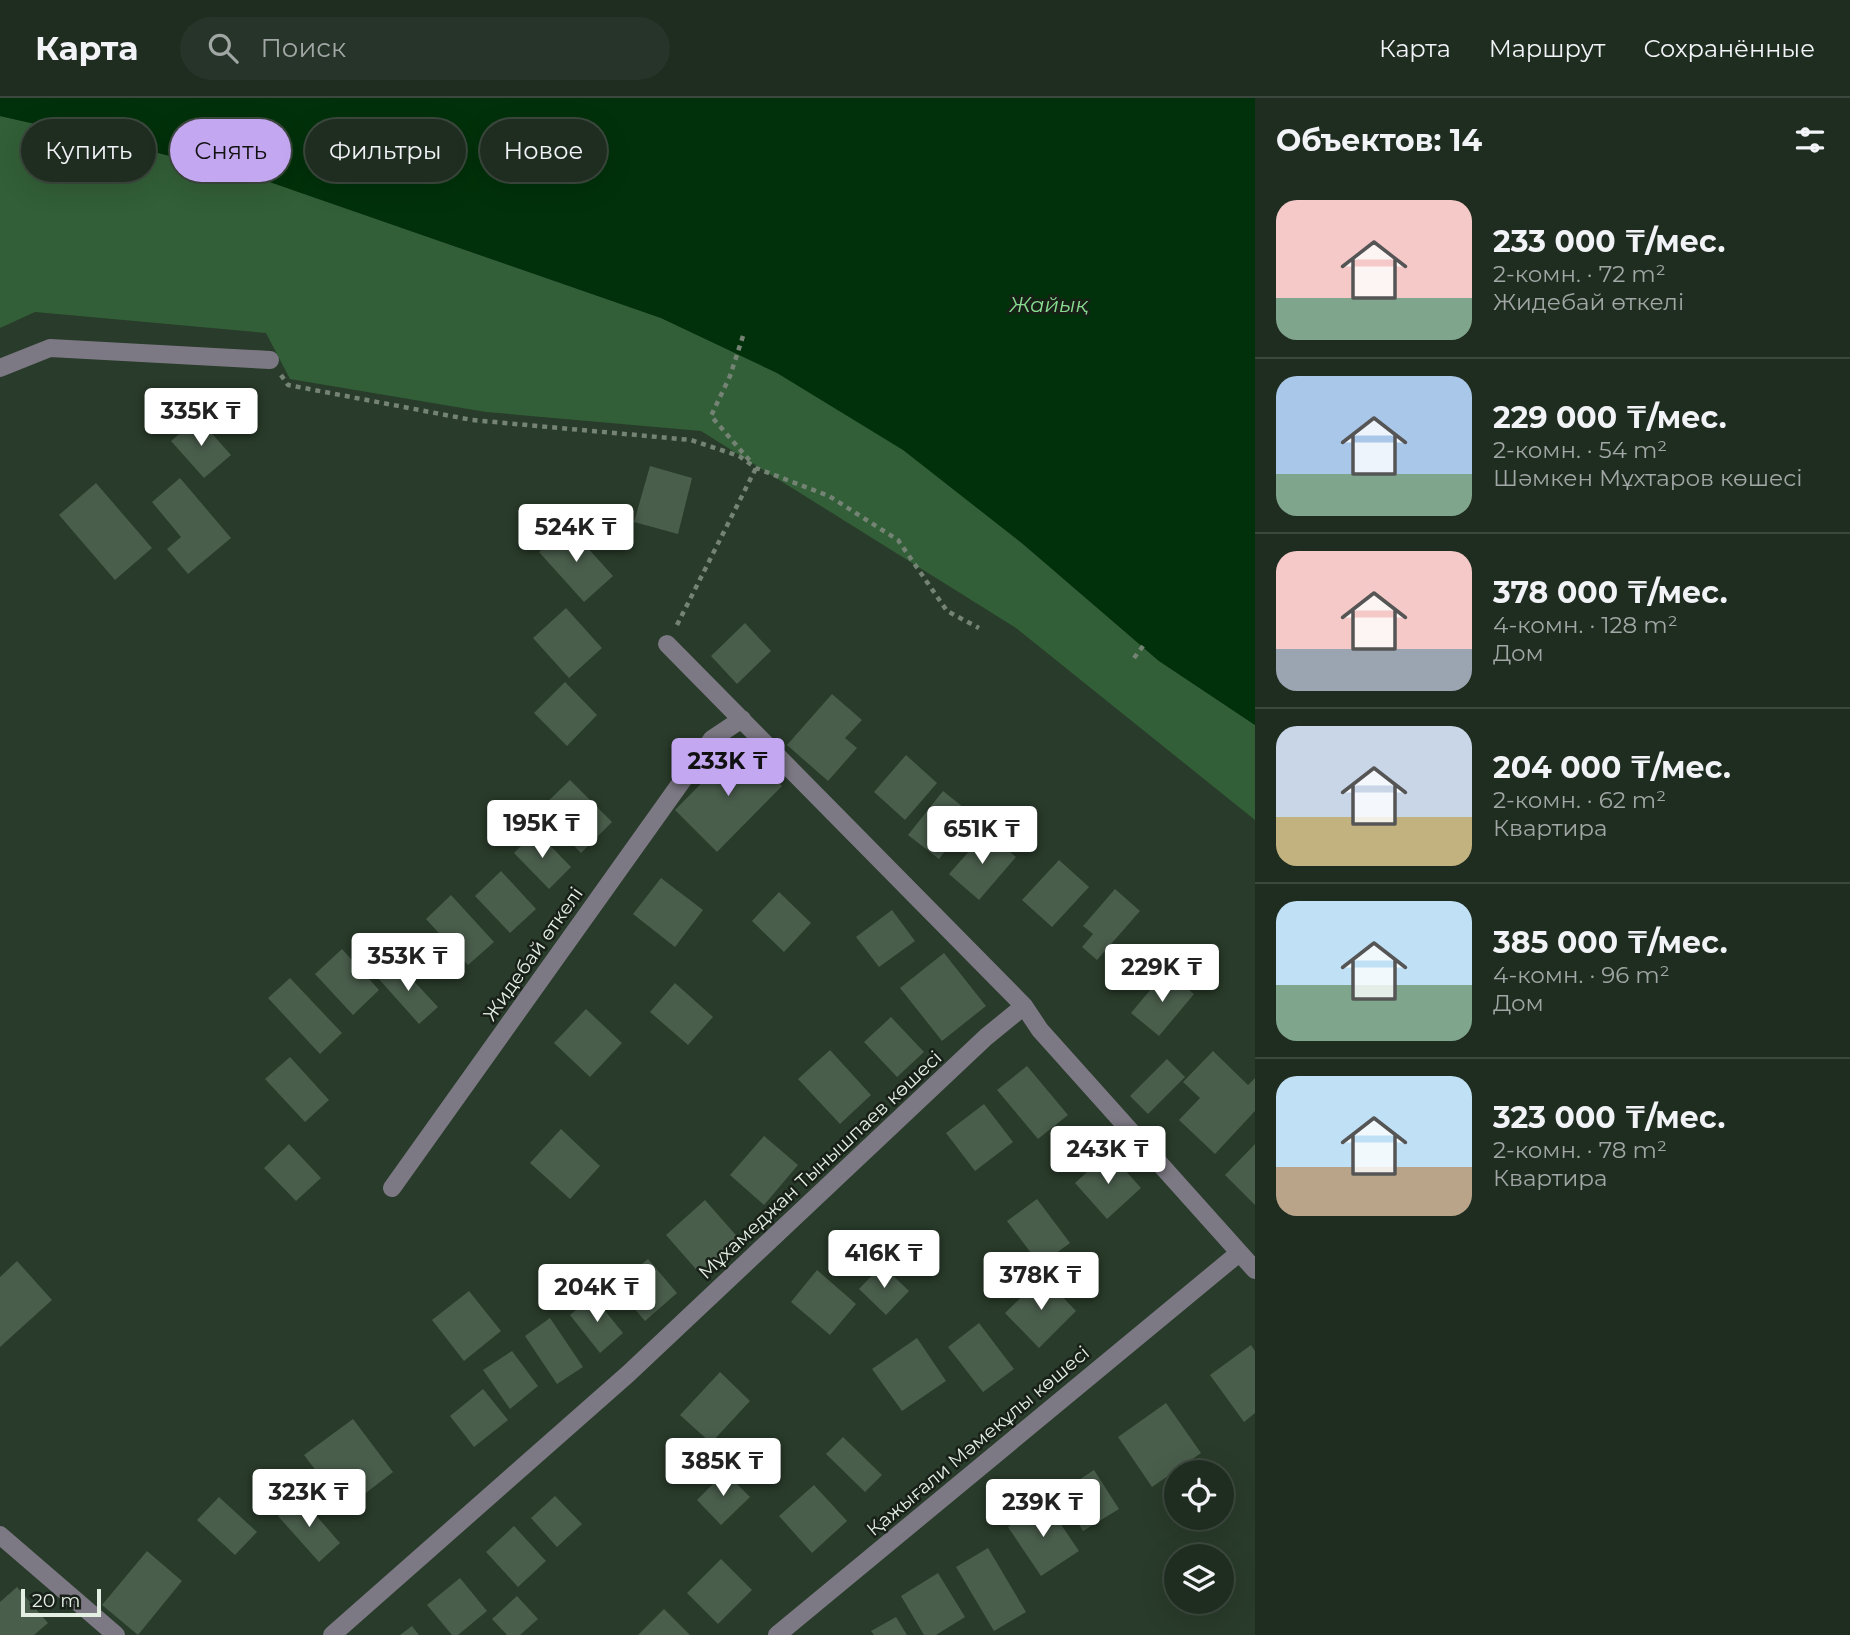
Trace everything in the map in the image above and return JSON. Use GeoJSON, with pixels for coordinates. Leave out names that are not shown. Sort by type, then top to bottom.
{"type":"FeatureCollection","features":[{"type":"Feature","properties":{"kind":"street"},"geometry":{"type":"LineString","coordinates":[[0,368],[50,348],[270,360]]}},
{"type":"Feature","properties":{"kind":"street"},"geometry":{"type":"LineString","coordinates":[[667,644],[1024,1006],[1040,1030],[1255,1270]]}},
{"type":"Feature","properties":{"kind":"street","name":"Жидебай өткелі"},"geometry":{"type":"LineString","coordinates":[[392,1188],[712,739],[742,719]]}},
{"type":"Feature","properties":{"kind":"street","name":"Мұхамеджан Тынышпаев көшесі"},"geometry":{"type":"LineString","coordinates":[[332,1635],[628,1374],[986,1037],[1024,1006]]}},
{"type":"Feature","properties":{"kind":"street","name":"Қажығали Мәмекұлы көшесі"},"geometry":{"type":"LineString","coordinates":[[777,1635],[1239,1253]]}},
{"type":"Feature","properties":{"kind":"street"},"geometry":{"type":"LineString","coordinates":[[0,1535],[116,1635]]}},
{"type":"Feature","properties":{"kind":"path"},"geometry":{"type":"LineString","coordinates":[[743,336],[730,376],[711,416],[756,468]]}},
{"type":"Feature","properties":{"kind":"path"},"geometry":{"type":"LineString","coordinates":[[270,360],[288,385],[472,420],[691,440],[739,456],[756,468],[829,496],[898,540],[947,611],[979,628]]}},
{"type":"Feature","properties":{"kind":"path"},"geometry":{"type":"LineString","coordinates":[[667,644],[756,468]]}},
{"type":"Feature","properties":{"kind":"path"},"geometry":{"type":"LineString","coordinates":[[1133,658],[1146,642]]}},
{"type":"Feature","properties":{"kind":"shaded area"},"geometry":{"type":"Polygon","coordinates":[[[0,116],[21,121],[21,182],[156,182],[156,152],[170,156],[170,182],[270,182],[661,318],[778,373],[903,449],[1023,544],[1159,661],[1255,725],[1255,820],[1016,628],[701,431],[486,412],[290,379],[266,333],[35,312],[0,328],[0,116]]]}},
{"type":"Feature","properties":{"kind":"water","name":"Жайық"},"geometry":{"type":"Polygon","coordinates":[[[0,98],[1255,98],[1255,725],[1159,661],[1023,544],[903,450],[777,373],[661,318],[270,182],[291,182],[291,119],[170,119],[170,156],[156,152],[156,119],[21,121],[0,116],[0,98]]]}},
{"type":"Feature","properties":{"kind":"building"},"geometry":{"type":"Polygon","coordinates":[[[198,418],[231,455],[204,478],[171,441],[198,418]]]}},
{"type":"Feature","properties":{"kind":"building"},"geometry":{"type":"Polygon","coordinates":[[[650,466],[692,478],[678,534],[634,522],[650,466]]]}},
{"type":"Feature","properties":{"kind":"building"},"geometry":{"type":"Polygon","coordinates":[[[180,478],[231,538],[188,574],[167,549],[181,537],[152,502],[180,478]]]}},
{"type":"Feature","properties":{"kind":"building"},"geometry":{"type":"Polygon","coordinates":[[[96,483],[152,548],[115,580],[59,515],[96,483]]]}},
{"type":"Feature","properties":{"kind":"building"},"geometry":{"type":"Polygon","coordinates":[[[568,526],[613,576],[584,602],[539,552],[568,526]]]}},
{"type":"Feature","properties":{"kind":"building"},"geometry":{"type":"Polygon","coordinates":[[[566,608],[602,648],[569,678],[533,638],[566,608]]]}},
{"type":"Feature","properties":{"kind":"building"},"geometry":{"type":"Polygon","coordinates":[[[745,623],[771,651],[737,684],[711,656],[745,623]]]}},
{"type":"Feature","properties":{"kind":"building"},"geometry":{"type":"Polygon","coordinates":[[[565,682],[597,715],[567,746],[534,713],[565,682]]]}},
{"type":"Feature","properties":{"kind":"building"},"geometry":{"type":"Polygon","coordinates":[[[832,694],[862,720],[845,738],[857,748],[828,781],[787,745],[832,694]]]}},
{"type":"Feature","properties":{"kind":"building"},"geometry":{"type":"Polygon","coordinates":[[[740,744],[782,786],[717,852],[675,810],[740,744]]]}},
{"type":"Feature","properties":{"kind":"building"},"geometry":{"type":"Polygon","coordinates":[[[906,755],[937,783],[905,820],[874,792],[906,755]]]}},
{"type":"Feature","properties":{"kind":"building"},"geometry":{"type":"Polygon","coordinates":[[[570,780],[612,822],[581,853],[539,810],[570,780]]]}},
{"type":"Feature","properties":{"kind":"building"},"geometry":{"type":"Polygon","coordinates":[[[943,791],[973,815],[939,859],[908,835],[943,791]]]}},
{"type":"Feature","properties":{"kind":"building"},"geometry":{"type":"Polygon","coordinates":[[[536,831],[571,867],[549,889],[514,853],[536,831]]]}},
{"type":"Feature","properties":{"kind":"building"},"geometry":{"type":"Polygon","coordinates":[[[986,832],[1016,857],[979,900],[949,874],[986,832]]]}},
{"type":"Feature","properties":{"kind":"building"},"geometry":{"type":"Polygon","coordinates":[[[1059,860],[1089,887],[1052,927],[1022,900],[1059,860]]]}},
{"type":"Feature","properties":{"kind":"building"},"geometry":{"type":"Polygon","coordinates":[[[501,871],[536,909],[510,933],[475,896],[501,871]]]}},
{"type":"Feature","properties":{"kind":"building"},"geometry":{"type":"Polygon","coordinates":[[[661,878],[703,910],[675,947],[633,914],[661,878]]]}},
{"type":"Feature","properties":{"kind":"building"},"geometry":{"type":"Polygon","coordinates":[[[1115,889],[1140,911],[1097,960],[1082,947],[1093,934],[1083,926],[1115,889]]]}},
{"type":"Feature","properties":{"kind":"building"},"geometry":{"type":"Polygon","coordinates":[[[779,892],[811,923],[784,952],[752,921],[779,892]]]}},
{"type":"Feature","properties":{"kind":"building"},"geometry":{"type":"Polygon","coordinates":[[[451,895],[494,942],[468,965],[426,919],[451,895]]]}},
{"type":"Feature","properties":{"kind":"building"},"geometry":{"type":"Polygon","coordinates":[[[892,910],[915,941],[879,967],[856,937],[892,910]]]}},
{"type":"Feature","properties":{"kind":"building"},"geometry":{"type":"Polygon","coordinates":[[[342,949],[379,990],[353,1015],[315,974],[342,949]]]}},
{"type":"Feature","properties":{"kind":"building"},"geometry":{"type":"Polygon","coordinates":[[[944,953],[986,1006],[942,1041],[900,988],[944,953]]]}},
{"type":"Feature","properties":{"kind":"building"},"geometry":{"type":"Polygon","coordinates":[[[396,962],[438,1007],[419,1024],[378,978],[396,962]]]}},
{"type":"Feature","properties":{"kind":"building"},"geometry":{"type":"Polygon","coordinates":[[[1166,971],[1194,994],[1159,1036],[1131,1013],[1166,971]]]}},
{"type":"Feature","properties":{"kind":"building"},"geometry":{"type":"Polygon","coordinates":[[[290,978],[342,1033],[320,1054],[268,998],[290,978]]]}},
{"type":"Feature","properties":{"kind":"building"},"geometry":{"type":"Polygon","coordinates":[[[675,983],[713,1017],[688,1045],[650,1012],[675,983]]]}},
{"type":"Feature","properties":{"kind":"building"},"geometry":{"type":"Polygon","coordinates":[[[586,1009],[622,1043],[590,1077],[554,1043],[586,1009]]]}},
{"type":"Feature","properties":{"kind":"building"},"geometry":{"type":"Polygon","coordinates":[[[891,1017],[924,1052],[897,1077],[864,1042],[891,1017]]]}},
{"type":"Feature","properties":{"kind":"building"},"geometry":{"type":"Polygon","coordinates":[[[830,1050],[871,1095],[840,1124],[798,1079],[830,1050]]]}},
{"type":"Feature","properties":{"kind":"building"},"geometry":{"type":"Polygon","coordinates":[[[1213,1051],[1248,1085],[1255,1078],[1255,1111],[1215,1154],[1179,1120],[1200,1098],[1183,1082],[1213,1051]]]}},
{"type":"Feature","properties":{"kind":"building"},"geometry":{"type":"Polygon","coordinates":[[[290,1057],[329,1100],[305,1122],[265,1079],[290,1057]]]}},
{"type":"Feature","properties":{"kind":"building"},"geometry":{"type":"Polygon","coordinates":[[[1167,1059],[1185,1077],[1148,1114],[1130,1096],[1167,1059]]]}},
{"type":"Feature","properties":{"kind":"building"},"geometry":{"type":"Polygon","coordinates":[[[1027,1066],[1068,1115],[1038,1139],[997,1090],[1027,1066]]]}},
{"type":"Feature","properties":{"kind":"building"},"geometry":{"type":"Polygon","coordinates":[[[984,1104],[1013,1142],[975,1171],[946,1133],[984,1104]]]}},
{"type":"Feature","properties":{"kind":"building"},"geometry":{"type":"Polygon","coordinates":[[[561,1129],[600,1166],[570,1199],[530,1163],[561,1129]]]}},
{"type":"Feature","properties":{"kind":"building"},"geometry":{"type":"Polygon","coordinates":[[[764,1136],[798,1165],[764,1205],[730,1175],[764,1136]]]}},
{"type":"Feature","properties":{"kind":"building"},"geometry":{"type":"Polygon","coordinates":[[[289,1144],[321,1178],[296,1201],[264,1168],[289,1144]]]}},
{"type":"Feature","properties":{"kind":"building"},"geometry":{"type":"Polygon","coordinates":[[[1255,1144],[1255,1205],[1225,1175],[1255,1144]]]}},
{"type":"Feature","properties":{"kind":"building"},"geometry":{"type":"Polygon","coordinates":[[[1109,1152],[1141,1188],[1107,1219],[1075,1183],[1109,1152]]]}},
{"type":"Feature","properties":{"kind":"building"},"geometry":{"type":"Polygon","coordinates":[[[1037,1199],[1070,1243],[1040,1265],[1007,1221],[1037,1199]]]}},
{"type":"Feature","properties":{"kind":"building"},"geometry":{"type":"Polygon","coordinates":[[[705,1200],[741,1241],[701,1275],[666,1235],[705,1200]]]}},
{"type":"Feature","properties":{"kind":"building"},"geometry":{"type":"Polygon","coordinates":[[[648,1259],[677,1293],[645,1321],[615,1286],[648,1259]]]}},
{"type":"Feature","properties":{"kind":"building"},"geometry":{"type":"Polygon","coordinates":[[[17,1261],[52,1300],[0,1347],[0,1277],[17,1261]]]}},
{"type":"Feature","properties":{"kind":"building"},"geometry":{"type":"Polygon","coordinates":[[[882,1265],[909,1291],[886,1315],[859,1289],[882,1265]]]}},
{"type":"Feature","properties":{"kind":"building"},"geometry":{"type":"Polygon","coordinates":[[[817,1270],[856,1304],[830,1335],[791,1302],[817,1270]]]}},
{"type":"Feature","properties":{"kind":"building"},"geometry":{"type":"Polygon","coordinates":[[[1043,1276],[1076,1311],[1039,1348],[1005,1313],[1043,1276]]]}},
{"type":"Feature","properties":{"kind":"building"},"geometry":{"type":"Polygon","coordinates":[[[469,1291],[501,1331],[464,1361],[432,1320],[469,1291]]]}},
{"type":"Feature","properties":{"kind":"building"},"geometry":{"type":"Polygon","coordinates":[[[593,1296],[623,1333],[600,1353],[570,1315],[593,1296]]]}},
{"type":"Feature","properties":{"kind":"building"},"geometry":{"type":"Polygon","coordinates":[[[550,1318],[583,1367],[557,1384],[525,1336],[550,1318]]]}},
{"type":"Feature","properties":{"kind":"building"},"geometry":{"type":"Polygon","coordinates":[[[979,1323],[1014,1369],[983,1392],[948,1347],[979,1323]]]}},
{"type":"Feature","properties":{"kind":"building"},"geometry":{"type":"Polygon","coordinates":[[[917,1338],[946,1381],[902,1411],[872,1369],[917,1338]]]}},
{"type":"Feature","properties":{"kind":"building"},"geometry":{"type":"Polygon","coordinates":[[[1251,1345],[1255,1351],[1255,1413],[1244,1422],[1210,1375],[1251,1345]]]}},
{"type":"Feature","properties":{"kind":"building"},"geometry":{"type":"Polygon","coordinates":[[[512,1351],[538,1386],[510,1409],[483,1370],[512,1351]]]}},
{"type":"Feature","properties":{"kind":"building"},"geometry":{"type":"Polygon","coordinates":[[[720,1372],[750,1401],[711,1443],[680,1415],[720,1372]]]}},
{"type":"Feature","properties":{"kind":"building"},"geometry":{"type":"Polygon","coordinates":[[[483,1389],[508,1420],[474,1447],[450,1416],[483,1389]]]}},
{"type":"Feature","properties":{"kind":"building"},"geometry":{"type":"Polygon","coordinates":[[[1166,1403],[1201,1453],[1191,1460],[1164,1460],[1164,1479],[1152,1487],[1118,1437],[1166,1403]]]}},
{"type":"Feature","properties":{"kind":"building"},"geometry":{"type":"Polygon","coordinates":[[[353,1419],[393,1472],[345,1509],[304,1455],[353,1419]]]}},
{"type":"Feature","properties":{"kind":"building"},"geometry":{"type":"Polygon","coordinates":[[[843,1437],[882,1475],[865,1492],[826,1454],[843,1437]]]}},
{"type":"Feature","properties":{"kind":"building"},"geometry":{"type":"Polygon","coordinates":[[[1094,1470],[1119,1509],[1083,1531],[1059,1493],[1094,1470]]]}},
{"type":"Feature","properties":{"kind":"building"},"geometry":{"type":"Polygon","coordinates":[[[725,1472],[750,1497],[721,1525],[697,1500],[725,1472]]]}},
{"type":"Feature","properties":{"kind":"building"},"geometry":{"type":"Polygon","coordinates":[[[814,1485],[847,1521],[812,1553],[779,1516],[814,1485]]]}},
{"type":"Feature","properties":{"kind":"building"},"geometry":{"type":"Polygon","coordinates":[[[555,1496],[582,1524],[557,1547],[531,1518],[555,1496]]]}},
{"type":"Feature","properties":{"kind":"building"},"geometry":{"type":"Polygon","coordinates":[[[219,1497],[257,1532],[235,1555],[197,1520],[219,1497]]]}},
{"type":"Feature","properties":{"kind":"building"},"geometry":{"type":"Polygon","coordinates":[[[300,1497],[340,1543],[319,1562],[278,1516],[300,1497]]]}},
{"type":"Feature","properties":{"kind":"building"},"geometry":{"type":"Polygon","coordinates":[[[1045,1501],[1079,1551],[1041,1576],[1008,1527],[1045,1501]]]}},
{"type":"Feature","properties":{"kind":"building"},"geometry":{"type":"Polygon","coordinates":[[[514,1526],[546,1561],[518,1587],[486,1552],[514,1526]]]}},
{"type":"Feature","properties":{"kind":"building"},"geometry":{"type":"Polygon","coordinates":[[[988,1548],[1026,1612],[994,1631],[956,1567],[988,1548]]]}},
{"type":"Feature","properties":{"kind":"building"},"geometry":{"type":"Polygon","coordinates":[[[147,1551],[182,1581],[138,1635],[102,1605],[147,1551]]]}},
{"type":"Feature","properties":{"kind":"building"},"geometry":{"type":"Polygon","coordinates":[[[721,1559],[752,1590],[718,1624],[687,1593],[721,1559]]]}},
{"type":"Feature","properties":{"kind":"building"},"geometry":{"type":"Polygon","coordinates":[[[938,1573],[965,1617],[936,1635],[924,1635],[901,1596],[938,1573]]]}},
{"type":"Feature","properties":{"kind":"building"},"geometry":{"type":"Polygon","coordinates":[[[460,1578],[487,1611],[458,1635],[452,1635],[427,1605],[460,1578]]]}},
{"type":"Feature","properties":{"kind":"building"},"geometry":{"type":"Polygon","coordinates":[[[17,1587],[48,1623],[34,1635],[0,1635],[0,1602],[17,1587]]]}},
{"type":"Feature","properties":{"kind":"building"},"geometry":{"type":"Polygon","coordinates":[[[517,1596],[538,1619],[520,1635],[507,1635],[492,1619],[517,1596]]]}},
{"type":"Feature","properties":{"kind":"building"},"geometry":{"type":"Polygon","coordinates":[[[664,1609],[690,1635],[638,1635],[664,1609]]]}},
{"type":"Feature","properties":{"kind":"building"},"geometry":{"type":"Polygon","coordinates":[[[896,1617],[907,1635],[874,1635],[871,1631],[896,1617]]]}},
{"type":"Feature","properties":{"kind":"building"},"geometry":{"type":"Polygon","coordinates":[[[412,1626],[419,1635],[400,1635],[412,1626]]]}}]}
